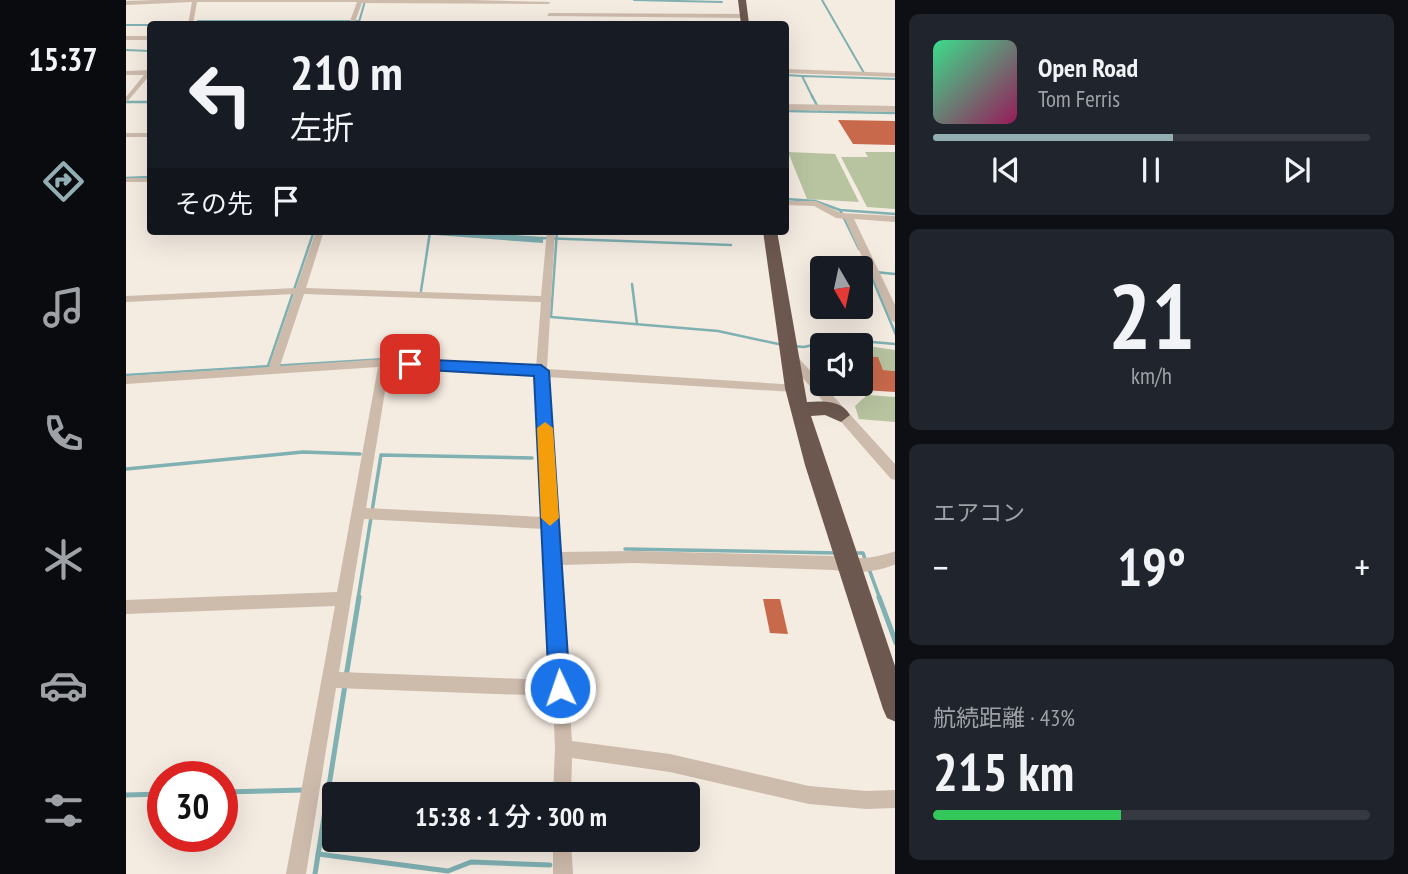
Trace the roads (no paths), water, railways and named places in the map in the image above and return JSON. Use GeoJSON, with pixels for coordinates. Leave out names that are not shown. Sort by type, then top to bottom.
{"type":"FeatureCollection","features":[{"type":"Feature","properties":{"kind":"highway"},"geometry":{"type":"LineString","coordinates":[[742,0],[744,20]]}},
{"type":"Feature","properties":{"kind":"highway"},"geometry":{"type":"LineString","coordinates":[[771,235],[794,388],[855,561],[895,709]]}},
{"type":"Feature","properties":{"kind":"highway"},"geometry":{"type":"LineString","coordinates":[[800,409],[827,408],[841,415]]}},
{"type":"Feature","properties":{"kind":"street"},"geometry":{"type":"LineString","coordinates":[[192,21],[195,0]]}},
{"type":"Feature","properties":{"kind":"street"},"geometry":{"type":"LineString","coordinates":[[129,3],[195,0],[548,1],[554,15]]}},
{"type":"Feature","properties":{"kind":"street"},"geometry":{"type":"LineString","coordinates":[[353,21],[362,1]]}},
{"type":"Feature","properties":{"kind":"street"},"geometry":{"type":"LineString","coordinates":[[554,15],[712,16],[744,20]]}},
{"type":"Feature","properties":{"kind":"street"},"geometry":{"type":"LineString","coordinates":[[550,21],[554,15]]}},
{"type":"Feature","properties":{"kind":"street"},"geometry":{"type":"LineString","coordinates":[[712,16],[714,21]]}},
{"type":"Feature","properties":{"kind":"street"},"geometry":{"type":"LineString","coordinates":[[691,17],[693,21]]}},
{"type":"Feature","properties":{"kind":"street"},"geometry":{"type":"LineString","coordinates":[[126,38],[147,38]]}},
{"type":"Feature","properties":{"kind":"street"},"geometry":{"type":"LineString","coordinates":[[789,71],[895,75]]}},
{"type":"Feature","properties":{"kind":"street"},"geometry":{"type":"LineString","coordinates":[[126,73],[147,73]]}},
{"type":"Feature","properties":{"kind":"street"},"geometry":{"type":"LineString","coordinates":[[126,101],[147,76]]}},
{"type":"Feature","properties":{"kind":"street"},"geometry":{"type":"LineString","coordinates":[[789,107],[895,109]]}},
{"type":"Feature","properties":{"kind":"street"},"geometry":{"type":"LineString","coordinates":[[126,135],[147,135]]}},
{"type":"Feature","properties":{"kind":"street"},"geometry":{"type":"LineString","coordinates":[[126,180],[147,180]]}},
{"type":"Feature","properties":{"kind":"street"},"geometry":{"type":"LineString","coordinates":[[789,203],[816,204],[844,216],[895,219]]}},
{"type":"Feature","properties":{"kind":"street"},"geometry":{"type":"LineString","coordinates":[[844,216],[874,272],[895,320]]}},
{"type":"Feature","properties":{"kind":"street"},"geometry":{"type":"LineString","coordinates":[[274,367],[296,291],[318,235]]}},
{"type":"Feature","properties":{"kind":"street"},"geometry":{"type":"LineString","coordinates":[[550,236],[541,371],[564,749],[563,782]]}},
{"type":"Feature","properties":{"kind":"street"},"geometry":{"type":"LineString","coordinates":[[126,299],[296,291],[546,299]]}},
{"type":"Feature","properties":{"kind":"street"},"geometry":{"type":"LineString","coordinates":[[786,348],[895,475]]}},
{"type":"Feature","properties":{"kind":"street"},"geometry":{"type":"LineString","coordinates":[[296,874],[310,789],[341,680],[343,599],[367,513],[384,363]]}},
{"type":"Feature","properties":{"kind":"street"},"geometry":{"type":"LineString","coordinates":[[126,380],[274,367],[384,363],[794,388]]}},
{"type":"Feature","properties":{"kind":"street"},"geometry":{"type":"LineString","coordinates":[[367,513],[550,523]]}},
{"type":"Feature","properties":{"kind":"street"},"geometry":{"type":"LineString","coordinates":[[553,559],[635,557],[855,561],[895,557]]}},
{"type":"Feature","properties":{"kind":"street"},"geometry":{"type":"LineString","coordinates":[[126,607],[343,599]]}},
{"type":"Feature","properties":{"kind":"street"},"geometry":{"type":"LineString","coordinates":[[341,680],[560,688]]}},
{"type":"Feature","properties":{"kind":"street"},"geometry":{"type":"LineString","coordinates":[[564,749],[669,763],[824,800],[857,803],[895,799]]}},
{"type":"Feature","properties":{"kind":"street"},"geometry":{"type":"LineString","coordinates":[[562,852],[563,874]]}},
{"type":"Feature","properties":{"kind":"water"},"geometry":{"type":"Polygon","coordinates":[[[434,235],[543,237],[543,243],[434,235]]]}},
{"type":"Feature","properties":{"kind":"waterway"},"geometry":{"type":"LineString","coordinates":[[634,0],[722,2]]}},
{"type":"Feature","properties":{"kind":"waterway"},"geometry":{"type":"LineString","coordinates":[[822,0],[864,73]]}},
{"type":"Feature","properties":{"kind":"waterway"},"geometry":{"type":"LineString","coordinates":[[359,21],[365,1]]}},
{"type":"Feature","properties":{"kind":"waterway"},"geometry":{"type":"LineString","coordinates":[[198,21],[359,21]]}},
{"type":"Feature","properties":{"kind":"waterway"},"geometry":{"type":"LineString","coordinates":[[126,25],[147,25]]}},
{"type":"Feature","properties":{"kind":"waterway"},"geometry":{"type":"LineString","coordinates":[[126,50],[147,51]]}},
{"type":"Feature","properties":{"kind":"waterway"},"geometry":{"type":"LineString","coordinates":[[789,75],[802,76]]}},
{"type":"Feature","properties":{"kind":"waterway"},"geometry":{"type":"LineString","coordinates":[[802,76],[895,79]]}},
{"type":"Feature","properties":{"kind":"waterway"},"geometry":{"type":"LineString","coordinates":[[802,76],[812,96]]}},
{"type":"Feature","properties":{"kind":"waterway"},"geometry":{"type":"LineString","coordinates":[[812,96],[820,111]]}},
{"type":"Feature","properties":{"kind":"waterway"},"geometry":{"type":"LineString","coordinates":[[126,102],[147,102]]}},
{"type":"Feature","properties":{"kind":"waterway"},"geometry":{"type":"LineString","coordinates":[[789,111],[895,113]]}},
{"type":"Feature","properties":{"kind":"waterway"},"geometry":{"type":"LineString","coordinates":[[126,178],[147,177]]}},
{"type":"Feature","properties":{"kind":"waterway"},"geometry":{"type":"LineString","coordinates":[[789,199],[815,201],[840,210]]}},
{"type":"Feature","properties":{"kind":"waterway"},"geometry":{"type":"LineString","coordinates":[[840,210],[895,214]]}},
{"type":"Feature","properties":{"kind":"waterway"},"geometry":{"type":"LineString","coordinates":[[840,210],[859,249]]}},
{"type":"Feature","properties":{"kind":"waterway"},"geometry":{"type":"LineString","coordinates":[[268,366],[313,235]]}},
{"type":"Feature","properties":{"kind":"waterway"},"geometry":{"type":"LineString","coordinates":[[421,291],[430,235]]}},
{"type":"Feature","properties":{"kind":"waterway"},"geometry":{"type":"LineString","coordinates":[[541,238],[556,239]]}},
{"type":"Feature","properties":{"kind":"waterway"},"geometry":{"type":"LineString","coordinates":[[556,239],[731,245]]}},
{"type":"Feature","properties":{"kind":"waterway"},"geometry":{"type":"LineString","coordinates":[[556,239],[551,317],[718,331],[783,345]]}},
{"type":"Feature","properties":{"kind":"waterway"},"geometry":{"type":"LineString","coordinates":[[875,272],[895,274]]}},
{"type":"Feature","properties":{"kind":"waterway"},"geometry":{"type":"LineString","coordinates":[[873,280],[895,333]]}},
{"type":"Feature","properties":{"kind":"waterway"},"geometry":{"type":"LineString","coordinates":[[632,284],[637,324]]}},
{"type":"Feature","properties":{"kind":"waterway"},"geometry":{"type":"LineString","coordinates":[[794,346],[804,347],[837,339],[895,344]]}},
{"type":"Feature","properties":{"kind":"waterway"},"geometry":{"type":"LineString","coordinates":[[126,375],[386,359],[499,365]]}},
{"type":"Feature","properties":{"kind":"waterway"},"geometry":{"type":"LineString","coordinates":[[126,469],[303,452],[360,454]]}},
{"type":"Feature","properties":{"kind":"waterway"},"geometry":{"type":"LineString","coordinates":[[358,599],[381,455],[532,458]]}},
{"type":"Feature","properties":{"kind":"waterway"},"geometry":{"type":"LineString","coordinates":[[625,549],[837,553]]}},
{"type":"Feature","properties":{"kind":"waterway"},"geometry":{"type":"LineString","coordinates":[[855,553],[863,553],[866,562]]}},
{"type":"Feature","properties":{"kind":"waterway"},"geometry":{"type":"LineString","coordinates":[[869,569],[880,599]]}},
{"type":"Feature","properties":{"kind":"waterway"},"geometry":{"type":"LineString","coordinates":[[346,677],[359,597]]}},
{"type":"Feature","properties":{"kind":"waterway"},"geometry":{"type":"LineString","coordinates":[[879,597],[895,640]]}},
{"type":"Feature","properties":{"kind":"waterway"},"geometry":{"type":"LineString","coordinates":[[318,854],[345,685]]}},
{"type":"Feature","properties":{"kind":"waterway"},"geometry":{"type":"LineString","coordinates":[[238,792],[304,790]]}},
{"type":"Feature","properties":{"kind":"waterway"},"geometry":{"type":"LineString","coordinates":[[126,795],[147,794]]}},
{"type":"Feature","properties":{"kind":"waterway"},"geometry":{"type":"LineString","coordinates":[[315,874],[318,854]]}},
{"type":"Feature","properties":{"kind":"waterway"},"geometry":{"type":"LineString","coordinates":[[318,854],[448,871],[471,862],[550,865]]}}]}
